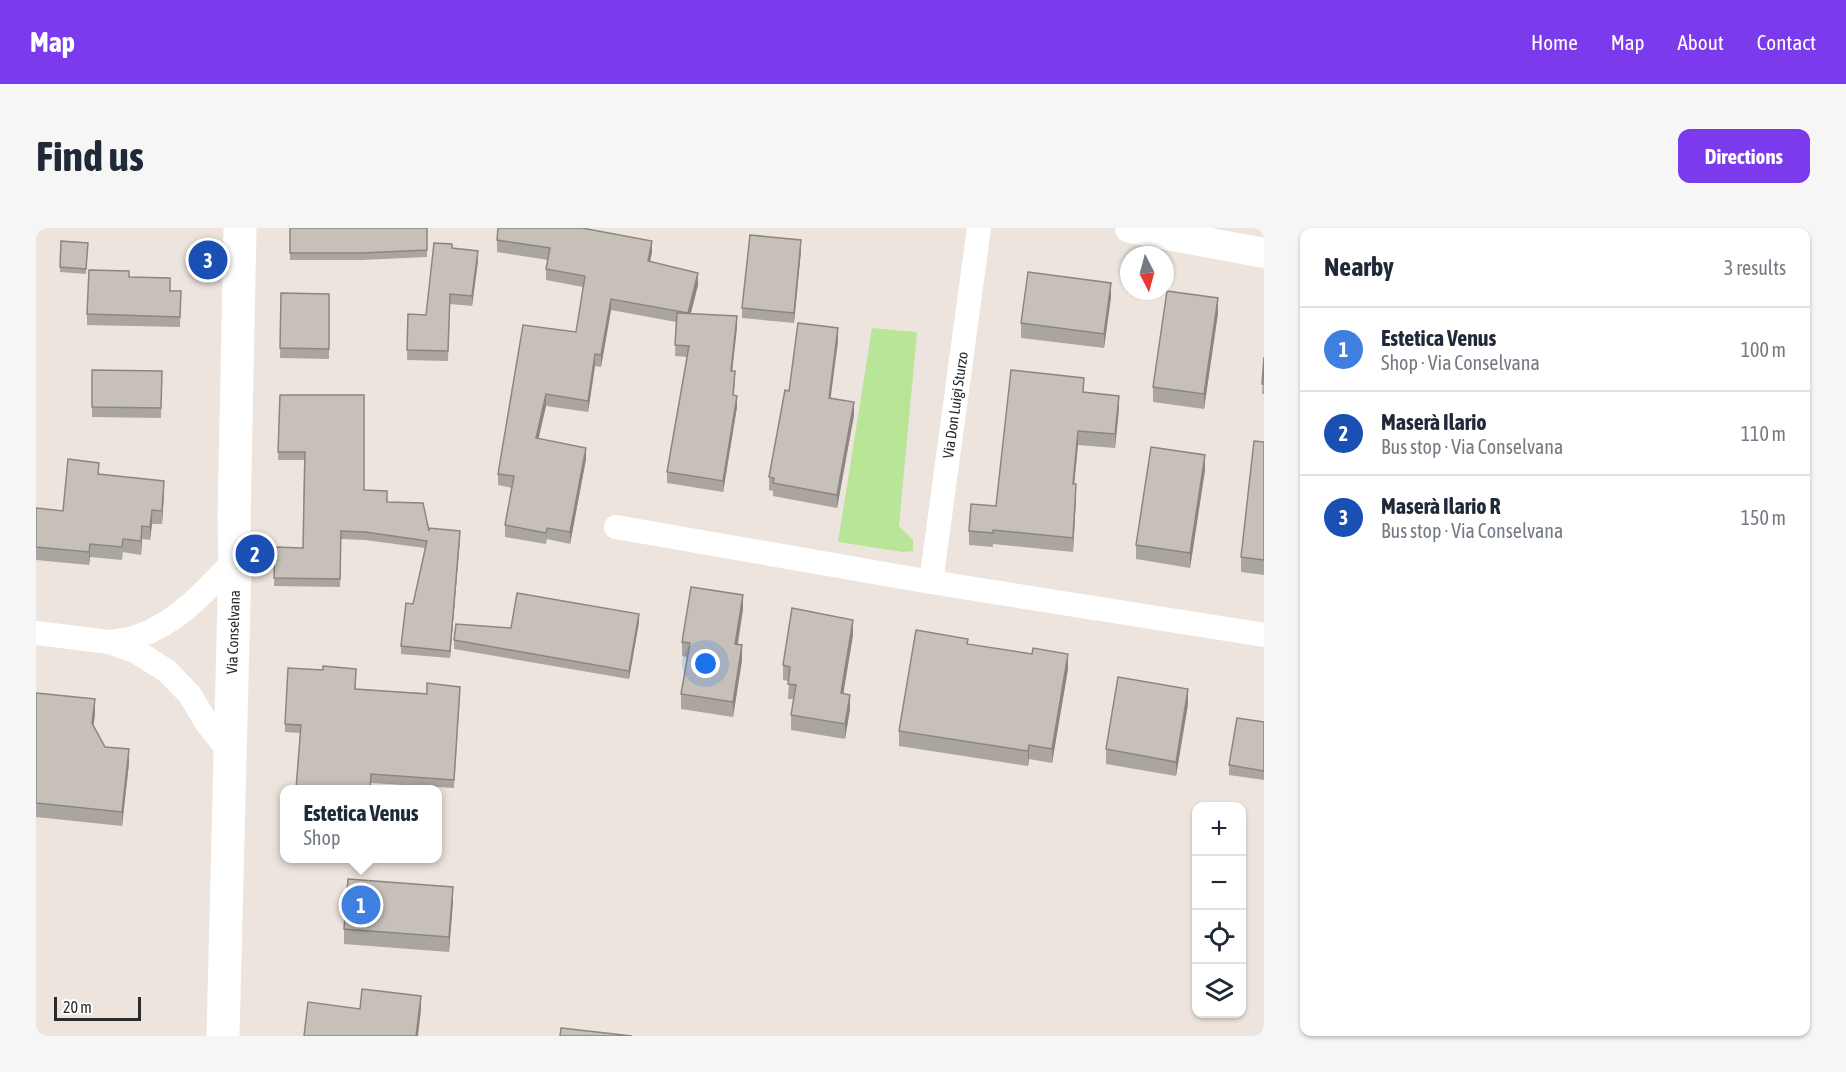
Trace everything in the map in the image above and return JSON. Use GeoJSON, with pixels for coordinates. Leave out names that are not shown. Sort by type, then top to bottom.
{"type":"FeatureCollection","features":[{"type":"Feature","properties":{"kind":"main road","name":"Via Conselvana"},"geometry":{"type":"LineString","coordinates":[[223,1036],[235,560],[234,495],[240,228]]}},
{"type":"Feature","properties":{"kind":"street","name":"Via Don Luigi Sturzo"},"geometry":{"type":"LineString","coordinates":[[931,582],[979,228]]}},
{"type":"Feature","properties":{"kind":"street"},"geometry":{"type":"LineString","coordinates":[[1130,228],[1264,253]]}},
{"type":"Feature","properties":{"kind":"street"},"geometry":{"type":"LineString","coordinates":[[616,527],[931,582],[1264,635]]}},
{"type":"Feature","properties":{"kind":"street"},"geometry":{"type":"LineString","coordinates":[[109,642],[137,637],[170,622],[203,594],[235,560]]}},
{"type":"Feature","properties":{"kind":"street"},"geometry":{"type":"LineString","coordinates":[[36,633],[109,642],[135,651],[167,671],[190,695],[206,722],[229,751]]}},
{"type":"Feature","properties":{"kind":"green space"},"geometry":{"type":"Polygon","coordinates":[[[872,328],[917,332],[899,526],[913,540],[913,551],[903,552],[838,542],[872,328]]]}},
{"type":"Feature","properties":{"kind":"building"},"geometry":{"type":"Polygon","coordinates":[[[290,228],[427,228],[427,250],[290,253],[290,228]]]}},
{"type":"Feature","properties":{"kind":"building"},"geometry":{"type":"Polygon","coordinates":[[[498,228],[582,228],[652,241],[648,261],[698,273],[688,313],[611,299],[601,355],[595,354],[588,401],[546,394],[536,438],[586,448],[570,532],[547,528],[546,533],[505,525],[514,476],[498,474],[523,325],[576,332],[585,276],[546,269],[550,248],[497,240],[498,228]]]}},
{"type":"Feature","properties":{"kind":"building"},"geometry":{"type":"Polygon","coordinates":[[[750,235],[801,240],[794,313],[742,308],[750,235]]]}},
{"type":"Feature","properties":{"kind":"building"},"geometry":{"type":"Polygon","coordinates":[[[61,241],[88,243],[86,269],[60,267],[61,241]]]}},
{"type":"Feature","properties":{"kind":"building"},"geometry":{"type":"Polygon","coordinates":[[[434,243],[452,244],[452,248],[478,251],[472,296],[450,294],[448,351],[407,350],[408,314],[426,315],[434,243]]]}},
{"type":"Feature","properties":{"kind":"building"},"geometry":{"type":"Polygon","coordinates":[[[89,270],[129,271],[129,277],[170,278],[170,291],[181,291],[180,317],[87,314],[89,270]]]}},
{"type":"Feature","properties":{"kind":"building"},"geometry":{"type":"Polygon","coordinates":[[[1028,272],[1111,283],[1104,334],[1021,323],[1028,272]]]}},
{"type":"Feature","properties":{"kind":"building"},"geometry":{"type":"Polygon","coordinates":[[[1174,292],[1218,298],[1204,394],[1153,387],[1166,300],[1174,300],[1174,292]]]}},
{"type":"Feature","properties":{"kind":"building"},"geometry":{"type":"Polygon","coordinates":[[[281,293],[329,294],[329,349],[280,348],[281,293]]]}},
{"type":"Feature","properties":{"kind":"building"},"geometry":{"type":"Polygon","coordinates":[[[677,313],[737,316],[731,371],[735,371],[733,395],[737,396],[723,481],[667,472],[689,346],[675,345],[677,313]]]}},
{"type":"Feature","properties":{"kind":"building"},"geometry":{"type":"Polygon","coordinates":[[[798,323],[838,328],[829,398],[854,402],[837,495],[773,483],[774,478],[769,477],[785,390],[789,391],[798,323]]]}},
{"type":"Feature","properties":{"kind":"building"},"geometry":{"type":"Polygon","coordinates":[[[1264,357],[1264,384],[1262,384],[1264,357]]]}},
{"type":"Feature","properties":{"kind":"building"},"geometry":{"type":"Polygon","coordinates":[[[92,370],[162,371],[161,408],[92,407],[92,370]]]}},
{"type":"Feature","properties":{"kind":"building"},"geometry":{"type":"Polygon","coordinates":[[[1011,370],[1084,378],[1083,392],[1119,396],[1115,434],[1078,431],[1073,484],[1076,484],[1073,538],[993,530],[993,533],[969,531],[971,504],[996,506],[1011,370]]]}},
{"type":"Feature","properties":{"kind":"building"},"geometry":{"type":"Polygon","coordinates":[[[280,395],[364,395],[364,490],[387,491],[387,502],[423,503],[429,531],[429,528],[460,531],[450,651],[401,646],[406,603],[413,604],[427,541],[341,531],[340,579],[274,578],[275,547],[303,548],[305,452],[278,452],[280,395]]]}},
{"type":"Feature","properties":{"kind":"building"},"geometry":{"type":"Polygon","coordinates":[[[1254,441],[1264,442],[1264,560],[1241,557],[1254,441]]]}},
{"type":"Feature","properties":{"kind":"building"},"geometry":{"type":"Polygon","coordinates":[[[1151,447],[1205,455],[1190,553],[1136,545],[1151,447]]]}},
{"type":"Feature","properties":{"kind":"building"},"geometry":{"type":"Polygon","coordinates":[[[68,459],[99,463],[98,474],[164,481],[162,511],[152,510],[150,527],[142,526],[141,541],[123,539],[122,547],[90,544],[89,552],[36,547],[36,508],[63,511],[68,459]]]}},
{"type":"Feature","properties":{"kind":"building"},"geometry":{"type":"Polygon","coordinates":[[[691,587],[743,595],[735,644],[742,645],[733,702],[681,694],[690,643],[682,642],[691,587]]]}},
{"type":"Feature","properties":{"kind":"building"},"geometry":{"type":"Polygon","coordinates":[[[517,593],[639,614],[629,671],[454,640],[456,624],[511,628],[517,593]]]}},
{"type":"Feature","properties":{"kind":"building"},"geometry":{"type":"Polygon","coordinates":[[[792,608],[853,620],[841,693],[850,695],[845,724],[791,715],[796,685],[788,684],[790,667],[783,665],[792,608]]]}},
{"type":"Feature","properties":{"kind":"building"},"geometry":{"type":"Polygon","coordinates":[[[916,630],[968,639],[967,644],[1032,654],[1033,648],[1068,654],[1052,749],[1029,745],[1028,751],[899,731],[916,630]]]}},
{"type":"Feature","properties":{"kind":"building"},"geometry":{"type":"Polygon","coordinates":[[[323,666],[356,669],[355,689],[427,694],[427,683],[460,687],[454,780],[371,774],[370,785],[296,785],[301,725],[285,724],[288,668],[323,670],[323,666]]]}},
{"type":"Feature","properties":{"kind":"building"},"geometry":{"type":"Polygon","coordinates":[[[1118,677],[1188,689],[1176,762],[1106,749],[1118,677]]]}},
{"type":"Feature","properties":{"kind":"building"},"geometry":{"type":"Polygon","coordinates":[[[36,693],[95,699],[92,723],[105,747],[129,749],[122,812],[36,803],[36,693]]]}},
{"type":"Feature","properties":{"kind":"building"},"geometry":{"type":"Polygon","coordinates":[[[1237,718],[1264,722],[1264,771],[1229,765],[1237,718]]]}},
{"type":"Feature","properties":{"kind":"building"},"geometry":{"type":"Polygon","coordinates":[[[348,879],[453,887],[449,937],[344,929],[348,879]]]}},
{"type":"Feature","properties":{"kind":"building"},"geometry":{"type":"Polygon","coordinates":[[[362,989],[421,996],[416,1036],[304,1036],[308,1002],[360,1009],[362,989]]]}},
{"type":"Feature","properties":{"kind":"building"},"geometry":{"type":"Polygon","coordinates":[[[561,1028],[632,1036],[560,1036],[561,1028]]]}},
{"type":"Feature","properties":{"kind":"place","name":"Maserà Ilario R"},"geometry":{"type":"Point","coordinates":[208,260]}},
{"type":"Feature","properties":{"kind":"place","name":"Maserà Ilario"},"geometry":{"type":"Point","coordinates":[255,554]}},
{"type":"Feature","properties":{"kind":"place","name":"Estetica Venus"},"geometry":{"type":"Point","coordinates":[361,905]}}]}
